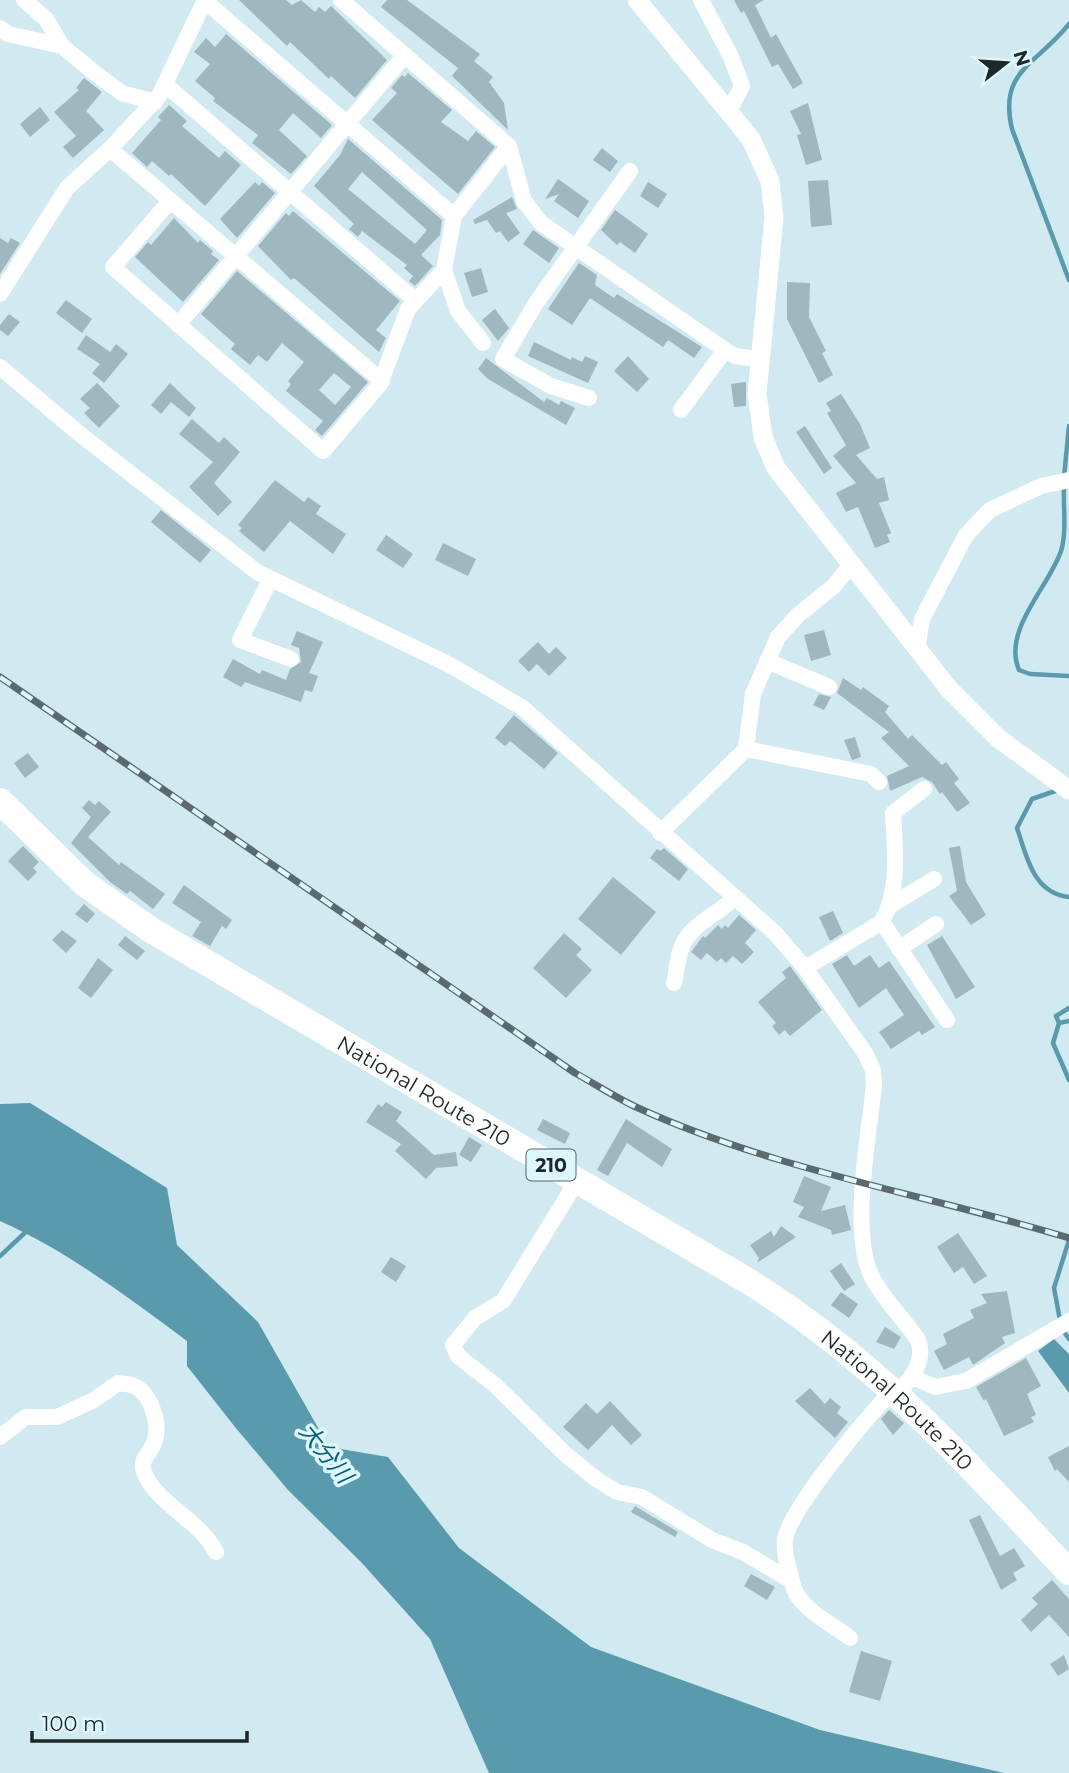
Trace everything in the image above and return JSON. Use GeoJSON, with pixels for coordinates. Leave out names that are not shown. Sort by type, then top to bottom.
{"type":"FeatureCollection","features":[{"type":"Feature","properties":{"kind":"highway","name":"National Route 210"},"geometry":{"type":"LineString","coordinates":[[0,801],[85,884],[142,925],[771,1295],[901,1386],[1069,1572]]}},
{"type":"Feature","properties":{"kind":"street"},"geometry":{"type":"LineString","coordinates":[[24,0],[46,19],[61,46],[122,93],[155,102]]}},
{"type":"Feature","properties":{"kind":"street"},"geometry":{"type":"LineString","coordinates":[[0,294],[67,188],[110,149],[155,102],[166,85],[205,0],[454,216]]}},
{"type":"Feature","properties":{"kind":"street"},"geometry":{"type":"LineString","coordinates":[[341,0],[509,146],[524,201],[541,223],[725,350],[735,356],[758,359]]}},
{"type":"Feature","properties":{"kind":"street"},"geometry":{"type":"LineString","coordinates":[[701,0],[731,57],[742,86],[729,111]]}},
{"type":"Feature","properties":{"kind":"street"},"geometry":{"type":"LineString","coordinates":[[642,2],[759,150],[772,196],[774,217],[758,359],[758,407],[769,453],[788,485],[916,650],[961,702],[1011,748],[1069,789]]}},
{"type":"Feature","properties":{"kind":"street"},"geometry":{"type":"LineString","coordinates":[[0,28],[8,34],[61,46]]}},
{"type":"Feature","properties":{"kind":"street"},"geometry":{"type":"LineString","coordinates":[[178,325],[405,55]]}},
{"type":"Feature","properties":{"kind":"street"},"geometry":{"type":"LineString","coordinates":[[166,85],[415,300]]}},
{"type":"Feature","properties":{"kind":"street"},"geometry":{"type":"LineString","coordinates":[[483,343],[458,311],[444,270],[454,216],[509,146]]}},
{"type":"Feature","properties":{"kind":"street"},"geometry":{"type":"LineString","coordinates":[[110,149],[382,381]]}},
{"type":"Feature","properties":{"kind":"street"},"geometry":{"type":"LineString","coordinates":[[589,398],[551,386],[503,359],[537,303],[630,171]]}},
{"type":"Feature","properties":{"kind":"street"},"geometry":{"type":"LineString","coordinates":[[170,201],[113,268],[324,451],[382,381],[405,317],[415,300],[444,270]]}},
{"type":"Feature","properties":{"kind":"street"},"geometry":{"type":"LineString","coordinates":[[681,410],[725,350]]}},
{"type":"Feature","properties":{"kind":"street"},"geometry":{"type":"LineString","coordinates":[[0,367],[81,435],[270,580],[356,618],[501,692],[541,723],[780,939],[805,968],[865,1053],[873,1070],[874,1086],[861,1221],[863,1253],[873,1279],[919,1345],[919,1361],[901,1386],[831,1465],[792,1522],[785,1539],[793,1591],[800,1600],[850,1638]]}},
{"type":"Feature","properties":{"kind":"street"},"geometry":{"type":"LineString","coordinates":[[916,650],[922,619],[966,535],[990,510],[1041,486],[1069,480]]}},
{"type":"Feature","properties":{"kind":"street"},"geometry":{"type":"LineString","coordinates":[[660,833],[746,748],[751,704],[767,661],[785,627],[834,586],[851,565]]}},
{"type":"Feature","properties":{"kind":"street"},"geometry":{"type":"LineString","coordinates":[[270,580],[240,640],[291,659]]}},
{"type":"Feature","properties":{"kind":"street"},"geometry":{"type":"LineString","coordinates":[[767,661],[829,687]]}},
{"type":"Feature","properties":{"kind":"street"},"geometry":{"type":"LineString","coordinates":[[746,748],[871,774],[879,782]]}},
{"type":"Feature","properties":{"kind":"street"},"geometry":{"type":"LineString","coordinates":[[805,968],[882,922],[890,906],[896,872],[892,813],[924,789]]}},
{"type":"Feature","properties":{"kind":"street"},"geometry":{"type":"LineString","coordinates":[[890,906],[934,879]]}},
{"type":"Feature","properties":{"kind":"street"},"geometry":{"type":"LineString","coordinates":[[674,983],[683,942],[694,929],[723,910],[735,897]]}},
{"type":"Feature","properties":{"kind":"street"},"geometry":{"type":"LineString","coordinates":[[882,922],[947,1020]]}},
{"type":"Feature","properties":{"kind":"street"},"geometry":{"type":"LineString","coordinates":[[899,949],[936,924]]}},
{"type":"Feature","properties":{"kind":"street"},"geometry":{"type":"LineString","coordinates":[[577,1181],[503,1300],[471,1322],[457,1338],[454,1350],[596,1479],[617,1492],[642,1497],[712,1540],[743,1552],[792,1581]]}},
{"type":"Feature","properties":{"kind":"street"},"geometry":{"type":"LineString","coordinates":[[901,1386],[957,1385],[1027,1348],[1069,1321]]}},
{"type":"Feature","properties":{"kind":"street"},"geometry":{"type":"LineString","coordinates":[[0,1437],[26,1417],[57,1417],[94,1400],[118,1384],[134,1386],[150,1400],[157,1430],[154,1444],[143,1460],[144,1471],[159,1495],[195,1524],[216,1552]]}},
{"type":"Feature","properties":{"kind":"water","name":"大分川"},"geometry":{"type":"Polygon","coordinates":[[[30,1103],[167,1188],[177,1245],[258,1322],[329,1447],[388,1457],[459,1548],[591,1647],[820,1730],[1004,1773],[489,1773],[430,1639],[361,1562],[288,1490],[235,1427],[187,1366],[187,1341],[119,1291],[50,1246],[0,1221],[0,1104],[30,1103]]]}},
{"type":"Feature","properties":{"kind":"water"},"geometry":{"type":"Polygon","coordinates":[[[1054,1339],[1069,1354],[1069,1393],[1038,1351],[1054,1339]]]}},
{"type":"Feature","properties":{"kind":"building"},"geometry":{"type":"Polygon","coordinates":[[[239,0],[286,0],[292,5],[301,0],[315,12],[319,7],[325,12],[331,6],[387,60],[355,98],[331,76],[329,79],[290,42],[287,46],[239,0]]]}},
{"type":"Feature","properties":{"kind":"building"},"geometry":{"type":"Polygon","coordinates":[[[387,0],[407,0],[480,54],[474,61],[493,77],[489,82],[504,103],[508,130],[452,76],[458,68],[381,7],[387,0]]]}},
{"type":"Feature","properties":{"kind":"building"},"geometry":{"type":"Polygon","coordinates":[[[734,0],[764,0],[755,5],[771,38],[776,34],[803,83],[793,89],[778,64],[772,67],[744,11],[741,13],[734,0]]]}},
{"type":"Feature","properties":{"kind":"building"},"geometry":{"type":"Polygon","coordinates":[[[226,34],[332,125],[321,138],[293,113],[279,130],[307,156],[291,174],[252,143],[258,135],[213,101],[215,98],[195,81],[210,64],[194,52],[206,38],[215,47],[226,34]]]}},
{"type":"Feature","properties":{"kind":"building"},"geometry":{"type":"Polygon","coordinates":[[[408,73],[452,110],[441,122],[468,141],[476,131],[495,147],[458,194],[372,120],[397,93],[391,88],[402,75],[405,77],[408,73]]]}},
{"type":"Feature","properties":{"kind":"building"},"geometry":{"type":"Polygon","coordinates":[[[84,78],[102,92],[86,111],[104,130],[73,158],[63,147],[76,136],[54,112],[79,90],[76,88],[84,78]]]}},
{"type":"Feature","properties":{"kind":"building"},"geometry":{"type":"Polygon","coordinates":[[[808,103],[822,160],[806,165],[797,135],[801,134],[790,111],[808,103]]]}},
{"type":"Feature","properties":{"kind":"building"},"geometry":{"type":"Polygon","coordinates":[[[169,105],[187,121],[182,126],[219,158],[225,151],[241,165],[205,206],[171,174],[169,176],[152,161],[147,167],[132,153],[161,120],[158,117],[169,105]]]}},
{"type":"Feature","properties":{"kind":"building"},"geometry":{"type":"Polygon","coordinates":[[[40,107],[50,120],[30,137],[20,124],[40,107]]]}},
{"type":"Feature","properties":{"kind":"building"},"geometry":{"type":"Polygon","coordinates":[[[348,139],[442,220],[440,235],[421,255],[433,266],[415,286],[409,281],[413,276],[404,268],[407,265],[362,231],[358,237],[349,229],[354,224],[314,186],[340,155],[348,139]],[[362,172],[348,189],[415,244],[427,230],[362,172]]]}},
{"type":"Feature","properties":{"kind":"building"},"geometry":{"type":"Polygon","coordinates":[[[602,148],[618,161],[610,172],[593,160],[602,148]]]}},
{"type":"Feature","properties":{"kind":"building"},"geometry":{"type":"Polygon","coordinates":[[[558,179],[589,201],[578,218],[554,201],[559,194],[545,199],[558,179]]]}},
{"type":"Feature","properties":{"kind":"building"},"geometry":{"type":"Polygon","coordinates":[[[828,180],[832,225],[811,227],[808,181],[828,180]]]}},
{"type":"Feature","properties":{"kind":"building"},"geometry":{"type":"Polygon","coordinates":[[[255,182],[259,186],[262,182],[275,193],[237,238],[220,219],[255,182]]]}},
{"type":"Feature","properties":{"kind":"building"},"geometry":{"type":"Polygon","coordinates":[[[648,182],[667,194],[658,208],[640,196],[648,182]]]}},
{"type":"Feature","properties":{"kind":"building"},"geometry":{"type":"Polygon","coordinates":[[[512,197],[517,209],[506,213],[520,233],[508,242],[500,231],[496,233],[487,220],[475,224],[473,220],[512,197]]]}},
{"type":"Feature","properties":{"kind":"building"},"geometry":{"type":"Polygon","coordinates":[[[615,210],[648,234],[635,253],[620,242],[617,245],[601,230],[615,210]]]}},
{"type":"Feature","properties":{"kind":"building"},"geometry":{"type":"Polygon","coordinates":[[[293,211],[400,301],[376,330],[386,338],[379,352],[294,278],[291,280],[258,246],[286,213],[289,216],[293,211]]]}},
{"type":"Feature","properties":{"kind":"building"},"geometry":{"type":"Polygon","coordinates":[[[174,218],[198,243],[200,240],[213,251],[211,254],[219,260],[183,302],[135,257],[148,242],[151,245],[174,218]]]}},
{"type":"Feature","properties":{"kind":"building"},"geometry":{"type":"Polygon","coordinates":[[[533,230],[559,248],[549,263],[523,244],[533,230]]]}},
{"type":"Feature","properties":{"kind":"building"},"geometry":{"type":"Polygon","coordinates":[[[0,238],[8,243],[11,238],[20,243],[0,274],[0,238]]]}},
{"type":"Feature","properties":{"kind":"building"},"geometry":{"type":"Polygon","coordinates":[[[579,263],[597,275],[595,285],[614,298],[617,294],[702,347],[694,358],[668,340],[663,347],[590,298],[572,325],[548,309],[579,263]]]}},
{"type":"Feature","properties":{"kind":"building"},"geometry":{"type":"Polygon","coordinates":[[[481,268],[488,292],[472,297],[464,273],[481,268]]]}},
{"type":"Feature","properties":{"kind":"building"},"geometry":{"type":"Polygon","coordinates":[[[237,271],[368,382],[322,436],[315,430],[323,421],[286,391],[291,384],[288,381],[304,362],[282,343],[267,362],[258,355],[250,365],[231,349],[235,344],[201,314],[237,271]],[[334,373],[319,390],[335,405],[351,387],[334,373]]]}},
{"type":"Feature","properties":{"kind":"building"},"geometry":{"type":"Polygon","coordinates":[[[787,282],[810,283],[809,317],[826,351],[822,353],[833,375],[819,383],[787,319],[787,282]]]}},
{"type":"Feature","properties":{"kind":"building"},"geometry":{"type":"Polygon","coordinates":[[[66,300],[92,319],[82,333],[56,313],[66,300]]]}},
{"type":"Feature","properties":{"kind":"building"},"geometry":{"type":"Polygon","coordinates":[[[495,309],[509,328],[498,341],[482,320],[495,309]]]}},
{"type":"Feature","properties":{"kind":"building"},"geometry":{"type":"Polygon","coordinates":[[[9,314],[20,322],[8,336],[0,330],[0,325],[9,314]]]}},
{"type":"Feature","properties":{"kind":"building"},"geometry":{"type":"Polygon","coordinates":[[[86,335],[110,352],[116,344],[128,354],[104,383],[92,373],[100,364],[77,349],[86,335]]]}},
{"type":"Feature","properties":{"kind":"building"},"geometry":{"type":"Polygon","coordinates":[[[534,342],[571,360],[572,357],[582,362],[585,356],[598,362],[588,383],[528,356],[534,342]]]}},
{"type":"Feature","properties":{"kind":"building"},"geometry":{"type":"Polygon","coordinates":[[[628,356],[649,379],[637,392],[614,371],[628,356]]]}},
{"type":"Feature","properties":{"kind":"building"},"geometry":{"type":"Polygon","coordinates":[[[486,358],[544,402],[547,398],[559,405],[561,401],[575,408],[566,425],[488,379],[478,369],[486,358]]]}},
{"type":"Feature","properties":{"kind":"building"},"geometry":{"type":"Polygon","coordinates":[[[746,382],[746,406],[734,407],[731,384],[746,382]]]}},
{"type":"Feature","properties":{"kind":"building"},"geometry":{"type":"Polygon","coordinates":[[[97,383],[120,406],[99,428],[84,413],[90,408],[80,399],[97,383]]]}},
{"type":"Feature","properties":{"kind":"building"},"geometry":{"type":"Polygon","coordinates":[[[170,383],[196,408],[189,417],[171,402],[161,414],[151,405],[170,383]]]}},
{"type":"Feature","properties":{"kind":"building"},"geometry":{"type":"Polygon","coordinates":[[[841,394],[860,424],[870,448],[856,455],[877,479],[884,477],[889,500],[879,503],[891,533],[887,535],[890,542],[875,548],[858,507],[846,512],[836,493],[856,483],[833,456],[846,445],[827,413],[831,411],[826,403],[841,394]]]}},
{"type":"Feature","properties":{"kind":"building"},"geometry":{"type":"Polygon","coordinates":[[[192,419],[219,443],[224,437],[240,452],[214,483],[232,502],[218,516],[189,487],[213,462],[179,434],[192,419]]]}},
{"type":"Feature","properties":{"kind":"building"},"geometry":{"type":"Polygon","coordinates":[[[805,426],[832,468],[824,474],[796,432],[805,426]]]}},
{"type":"Feature","properties":{"kind":"building"},"geometry":{"type":"Polygon","coordinates":[[[275,480],[304,502],[308,497],[321,506],[316,514],[346,534],[333,554],[290,521],[264,552],[239,531],[242,528],[238,525],[275,480]]]}},
{"type":"Feature","properties":{"kind":"building"},"geometry":{"type":"Polygon","coordinates":[[[161,510],[211,550],[200,563],[151,522],[161,510]]]}},
{"type":"Feature","properties":{"kind":"building"},"geometry":{"type":"Polygon","coordinates":[[[386,535],[413,554],[403,568],[376,550],[386,535]]]}},
{"type":"Feature","properties":{"kind":"building"},"geometry":{"type":"Polygon","coordinates":[[[443,543],[476,559],[468,576],[435,560],[443,543]]]}},
{"type":"Feature","properties":{"kind":"building"},"geometry":{"type":"Polygon","coordinates":[[[824,630],[831,655],[811,661],[804,635],[824,630]]]}},
{"type":"Feature","properties":{"kind":"building"},"geometry":{"type":"Polygon","coordinates":[[[297,631],[323,642],[309,673],[318,676],[312,692],[305,690],[301,702],[245,682],[241,687],[223,677],[233,659],[260,674],[262,670],[286,680],[290,669],[301,662],[299,648],[291,645],[297,631]]]}},
{"type":"Feature","properties":{"kind":"building"},"geometry":{"type":"Polygon","coordinates":[[[538,642],[549,654],[556,647],[567,658],[549,676],[537,664],[529,672],[518,661],[538,642]]]}},
{"type":"Feature","properties":{"kind":"building"},"geometry":{"type":"Polygon","coordinates":[[[843,678],[861,690],[863,687],[889,706],[885,712],[908,739],[912,735],[942,765],[946,762],[959,779],[954,783],[970,803],[957,812],[932,782],[922,777],[890,791],[887,776],[909,766],[881,738],[889,732],[837,693],[843,678]]]}},
{"type":"Feature","properties":{"kind":"building"},"geometry":{"type":"Polygon","coordinates":[[[819,694],[831,697],[824,710],[813,705],[819,694]]]}},
{"type":"Feature","properties":{"kind":"building"},"geometry":{"type":"Polygon","coordinates":[[[514,715],[558,753],[544,769],[510,741],[505,746],[495,738],[514,715]]]}},
{"type":"Feature","properties":{"kind":"building"},"geometry":{"type":"Polygon","coordinates":[[[855,737],[861,757],[852,760],[844,740],[855,737]]]}},
{"type":"Feature","properties":{"kind":"building"},"geometry":{"type":"Polygon","coordinates":[[[28,753],[39,767],[25,778],[14,763],[28,753]]]}},
{"type":"Feature","properties":{"kind":"building"},"geometry":{"type":"Polygon","coordinates":[[[89,800],[95,805],[99,801],[111,812],[88,837],[119,865],[121,862],[165,894],[153,909],[130,891],[127,894],[110,882],[71,843],[91,817],[82,808],[89,800]]]}},
{"type":"Feature","properties":{"kind":"building"},"geometry":{"type":"Polygon","coordinates":[[[23,846],[39,862],[33,868],[37,872],[28,881],[8,861],[23,846]]]}},
{"type":"Feature","properties":{"kind":"building"},"geometry":{"type":"Polygon","coordinates":[[[960,846],[966,882],[986,915],[971,925],[949,896],[957,891],[949,848],[960,846]]]}},
{"type":"Feature","properties":{"kind":"building"},"geometry":{"type":"Polygon","coordinates":[[[664,848],[688,869],[679,881],[650,858],[657,849],[660,851],[664,848]]]}},
{"type":"Feature","properties":{"kind":"building"},"geometry":{"type":"Polygon","coordinates":[[[613,877],[656,912],[621,955],[578,919],[613,877]]]}},
{"type":"Feature","properties":{"kind":"building"},"geometry":{"type":"Polygon","coordinates":[[[184,885],[232,920],[226,929],[222,926],[210,946],[192,936],[201,922],[172,903],[184,885]]]}},
{"type":"Feature","properties":{"kind":"building"},"geometry":{"type":"Polygon","coordinates":[[[84,904],[95,914],[87,923],[75,914],[84,904]]]}},
{"type":"Feature","properties":{"kind":"building"},"geometry":{"type":"Polygon","coordinates":[[[833,911],[843,933],[830,941],[819,917],[833,911]]]}},
{"type":"Feature","properties":{"kind":"building"},"geometry":{"type":"Polygon","coordinates":[[[739,915],[756,930],[745,943],[754,952],[742,964],[733,956],[726,963],[721,958],[717,962],[707,953],[701,960],[691,952],[703,936],[705,938],[718,925],[722,929],[725,925],[728,928],[739,915]]]}},
{"type":"Feature","properties":{"kind":"building"},"geometry":{"type":"Polygon","coordinates":[[[62,930],[77,941],[66,953],[52,940],[62,930]]]}},
{"type":"Feature","properties":{"kind":"building"},"geometry":{"type":"Polygon","coordinates":[[[564,933],[582,949],[576,955],[592,970],[566,998],[533,968],[564,933]]]}},
{"type":"Feature","properties":{"kind":"building"},"geometry":{"type":"Polygon","coordinates":[[[125,936],[145,951],[137,960],[118,945],[125,936]]]}},
{"type":"Feature","properties":{"kind":"building"},"geometry":{"type":"Polygon","coordinates":[[[942,936],[975,987],[956,999],[927,945],[942,936]]]}},
{"type":"Feature","properties":{"kind":"building"},"geometry":{"type":"Polygon","coordinates":[[[847,955],[854,966],[870,955],[879,968],[889,961],[935,1027],[922,1035],[919,1031],[891,1049],[879,1032],[904,1015],[886,988],[859,1008],[832,964],[847,955]]]}},
{"type":"Feature","properties":{"kind":"building"},"geometry":{"type":"Polygon","coordinates":[[[98,958],[113,970],[91,998],[78,988],[98,958]]]}},
{"type":"Feature","properties":{"kind":"building"},"geometry":{"type":"Polygon","coordinates":[[[790,966],[822,1010],[790,1036],[785,1030],[779,1035],[772,1026],[776,1023],[758,1002],[786,978],[782,972],[790,966]]]}},
{"type":"Feature","properties":{"kind":"building"},"geometry":{"type":"Polygon","coordinates":[[[386,1102],[402,1112],[396,1121],[434,1155],[456,1152],[458,1166],[436,1168],[426,1179],[395,1151],[401,1144],[366,1122],[378,1104],[382,1107],[386,1102]]]}},
{"type":"Feature","properties":{"kind":"building"},"geometry":{"type":"Polygon","coordinates":[[[543,1119],[570,1133],[565,1144],[537,1130],[543,1119]]]}},
{"type":"Feature","properties":{"kind":"building"},"geometry":{"type":"Polygon","coordinates":[[[626,1119],[672,1149],[662,1167],[627,1143],[608,1176],[597,1170],[626,1119]]]}},
{"type":"Feature","properties":{"kind":"building"},"geometry":{"type":"Polygon","coordinates":[[[469,1137],[482,1145],[471,1162],[459,1155],[469,1137]]]}},
{"type":"Feature","properties":{"kind":"building"},"geometry":{"type":"Polygon","coordinates":[[[804,1176],[831,1187],[821,1211],[845,1205],[851,1230],[832,1235],[831,1230],[798,1217],[804,1207],[793,1202],[804,1176]]]}},
{"type":"Feature","properties":{"kind":"building"},"geometry":{"type":"Polygon","coordinates":[[[781,1226],[796,1237],[757,1263],[759,1258],[750,1245],[771,1231],[774,1237],[781,1226]]]}},
{"type":"Feature","properties":{"kind":"building"},"geometry":{"type":"Polygon","coordinates":[[[958,1233],[987,1276],[974,1284],[963,1267],[954,1273],[937,1247],[958,1233]]]}},
{"type":"Feature","properties":{"kind":"building"},"geometry":{"type":"Polygon","coordinates":[[[391,1257],[406,1266],[396,1282],[381,1272],[391,1257]]]}},
{"type":"Feature","properties":{"kind":"building"},"geometry":{"type":"Polygon","coordinates":[[[841,1263],[855,1284],[844,1291],[830,1271],[841,1263]]]}},
{"type":"Feature","properties":{"kind":"building"},"geometry":{"type":"Polygon","coordinates":[[[1007,1291],[1015,1333],[1002,1337],[1005,1343],[973,1365],[969,1357],[944,1370],[934,1351],[947,1344],[943,1334],[974,1318],[970,1310],[987,1303],[981,1294],[1007,1291]]]}},
{"type":"Feature","properties":{"kind":"building"},"geometry":{"type":"Polygon","coordinates":[[[841,1292],[858,1304],[849,1318],[831,1305],[841,1292]]]}},
{"type":"Feature","properties":{"kind":"building"},"geometry":{"type":"Polygon","coordinates":[[[885,1327],[901,1337],[894,1349],[876,1342],[885,1327]]]}},
{"type":"Feature","properties":{"kind":"building"},"geometry":{"type":"Polygon","coordinates":[[[1026,1358],[1041,1386],[1027,1394],[1036,1415],[1031,1417],[1034,1422],[1004,1436],[986,1399],[984,1401],[976,1387],[1026,1358]]]}},
{"type":"Feature","properties":{"kind":"building"},"geometry":{"type":"Polygon","coordinates":[[[810,1388],[825,1404],[830,1398],[841,1407],[837,1413],[848,1422],[835,1438],[795,1401],[810,1388]]]}},
{"type":"Feature","properties":{"kind":"building"},"geometry":{"type":"Polygon","coordinates":[[[610,1401],[642,1435],[631,1445],[612,1425],[588,1450],[563,1427],[586,1403],[597,1414],[610,1401]]]}},
{"type":"Feature","properties":{"kind":"building"},"geometry":{"type":"Polygon","coordinates":[[[889,1410],[904,1423],[893,1435],[881,1419],[889,1410]]]}},
{"type":"Feature","properties":{"kind":"building"},"geometry":{"type":"Polygon","coordinates":[[[1069,1446],[1069,1482],[1057,1469],[1055,1471],[1048,1457],[1069,1446]]]}},
{"type":"Feature","properties":{"kind":"building"},"geometry":{"type":"Polygon","coordinates":[[[635,1506],[678,1532],[675,1537],[631,1512],[635,1506]]]}},
{"type":"Feature","properties":{"kind":"building"},"geometry":{"type":"Polygon","coordinates":[[[980,1515],[1000,1556],[1014,1548],[1025,1566],[1013,1573],[1017,1580],[1001,1590],[969,1520],[980,1515]]]}},
{"type":"Feature","properties":{"kind":"building"},"geometry":{"type":"Polygon","coordinates":[[[751,1574],[775,1587],[767,1600],[744,1586],[751,1574]]]}},
{"type":"Feature","properties":{"kind":"building"},"geometry":{"type":"Polygon","coordinates":[[[1052,1580],[1069,1599],[1069,1637],[1049,1615],[1031,1632],[1021,1620],[1038,1604],[1032,1598],[1052,1580]]]}},
{"type":"Feature","properties":{"kind":"building"},"geometry":{"type":"Polygon","coordinates":[[[861,1651],[892,1661],[880,1701],[849,1692],[861,1651]]]}},
{"type":"Feature","properties":{"kind":"building"},"geometry":{"type":"Polygon","coordinates":[[[1064,1655],[1069,1669],[1058,1676],[1050,1664],[1064,1655]]]}},
{"type":"Feature","properties":{"kind":"waterway"},"geometry":{"type":"LineString","coordinates":[[1069,24],[1015,81],[1010,93],[1009,109],[1012,129],[1069,280]]}},
{"type":"Feature","properties":{"kind":"waterway"},"geometry":{"type":"LineString","coordinates":[[1064,477],[1069,426]]}},
{"type":"Feature","properties":{"kind":"waterway"},"geometry":{"type":"LineString","coordinates":[[1064,486],[1061,551],[1022,624],[1015,655],[1019,670],[1030,674],[1069,676]]}},
{"type":"Feature","properties":{"kind":"waterway"},"geometry":{"type":"LineString","coordinates":[[1058,790],[1032,799],[1017,828],[1028,862],[1039,881],[1047,889],[1069,897]]}},
{"type":"Feature","properties":{"kind":"waterway"},"geometry":{"type":"LineString","coordinates":[[1069,1008],[1056,1016],[1059,1023],[1053,1043],[1069,1080]]}},
{"type":"Feature","properties":{"kind":"waterway"},"geometry":{"type":"LineString","coordinates":[[1059,1023],[1069,1021]]}},
{"type":"Feature","properties":{"kind":"waterway"},"geometry":{"type":"LineString","coordinates":[[0,1256],[30,1228]]}},
{"type":"Feature","properties":{"kind":"waterway"},"geometry":{"type":"LineString","coordinates":[[1060,1320],[1054,1288],[1069,1240]]}},
{"type":"Feature","properties":{"kind":"waterway"},"geometry":{"type":"LineString","coordinates":[[1062,1329],[1069,1339]]}},
{"type":"Feature","properties":{"kind":"railway"},"geometry":{"type":"LineString","coordinates":[[0,677],[575,1073],[628,1103],[688,1129],[795,1165],[1069,1238]]}}]}
